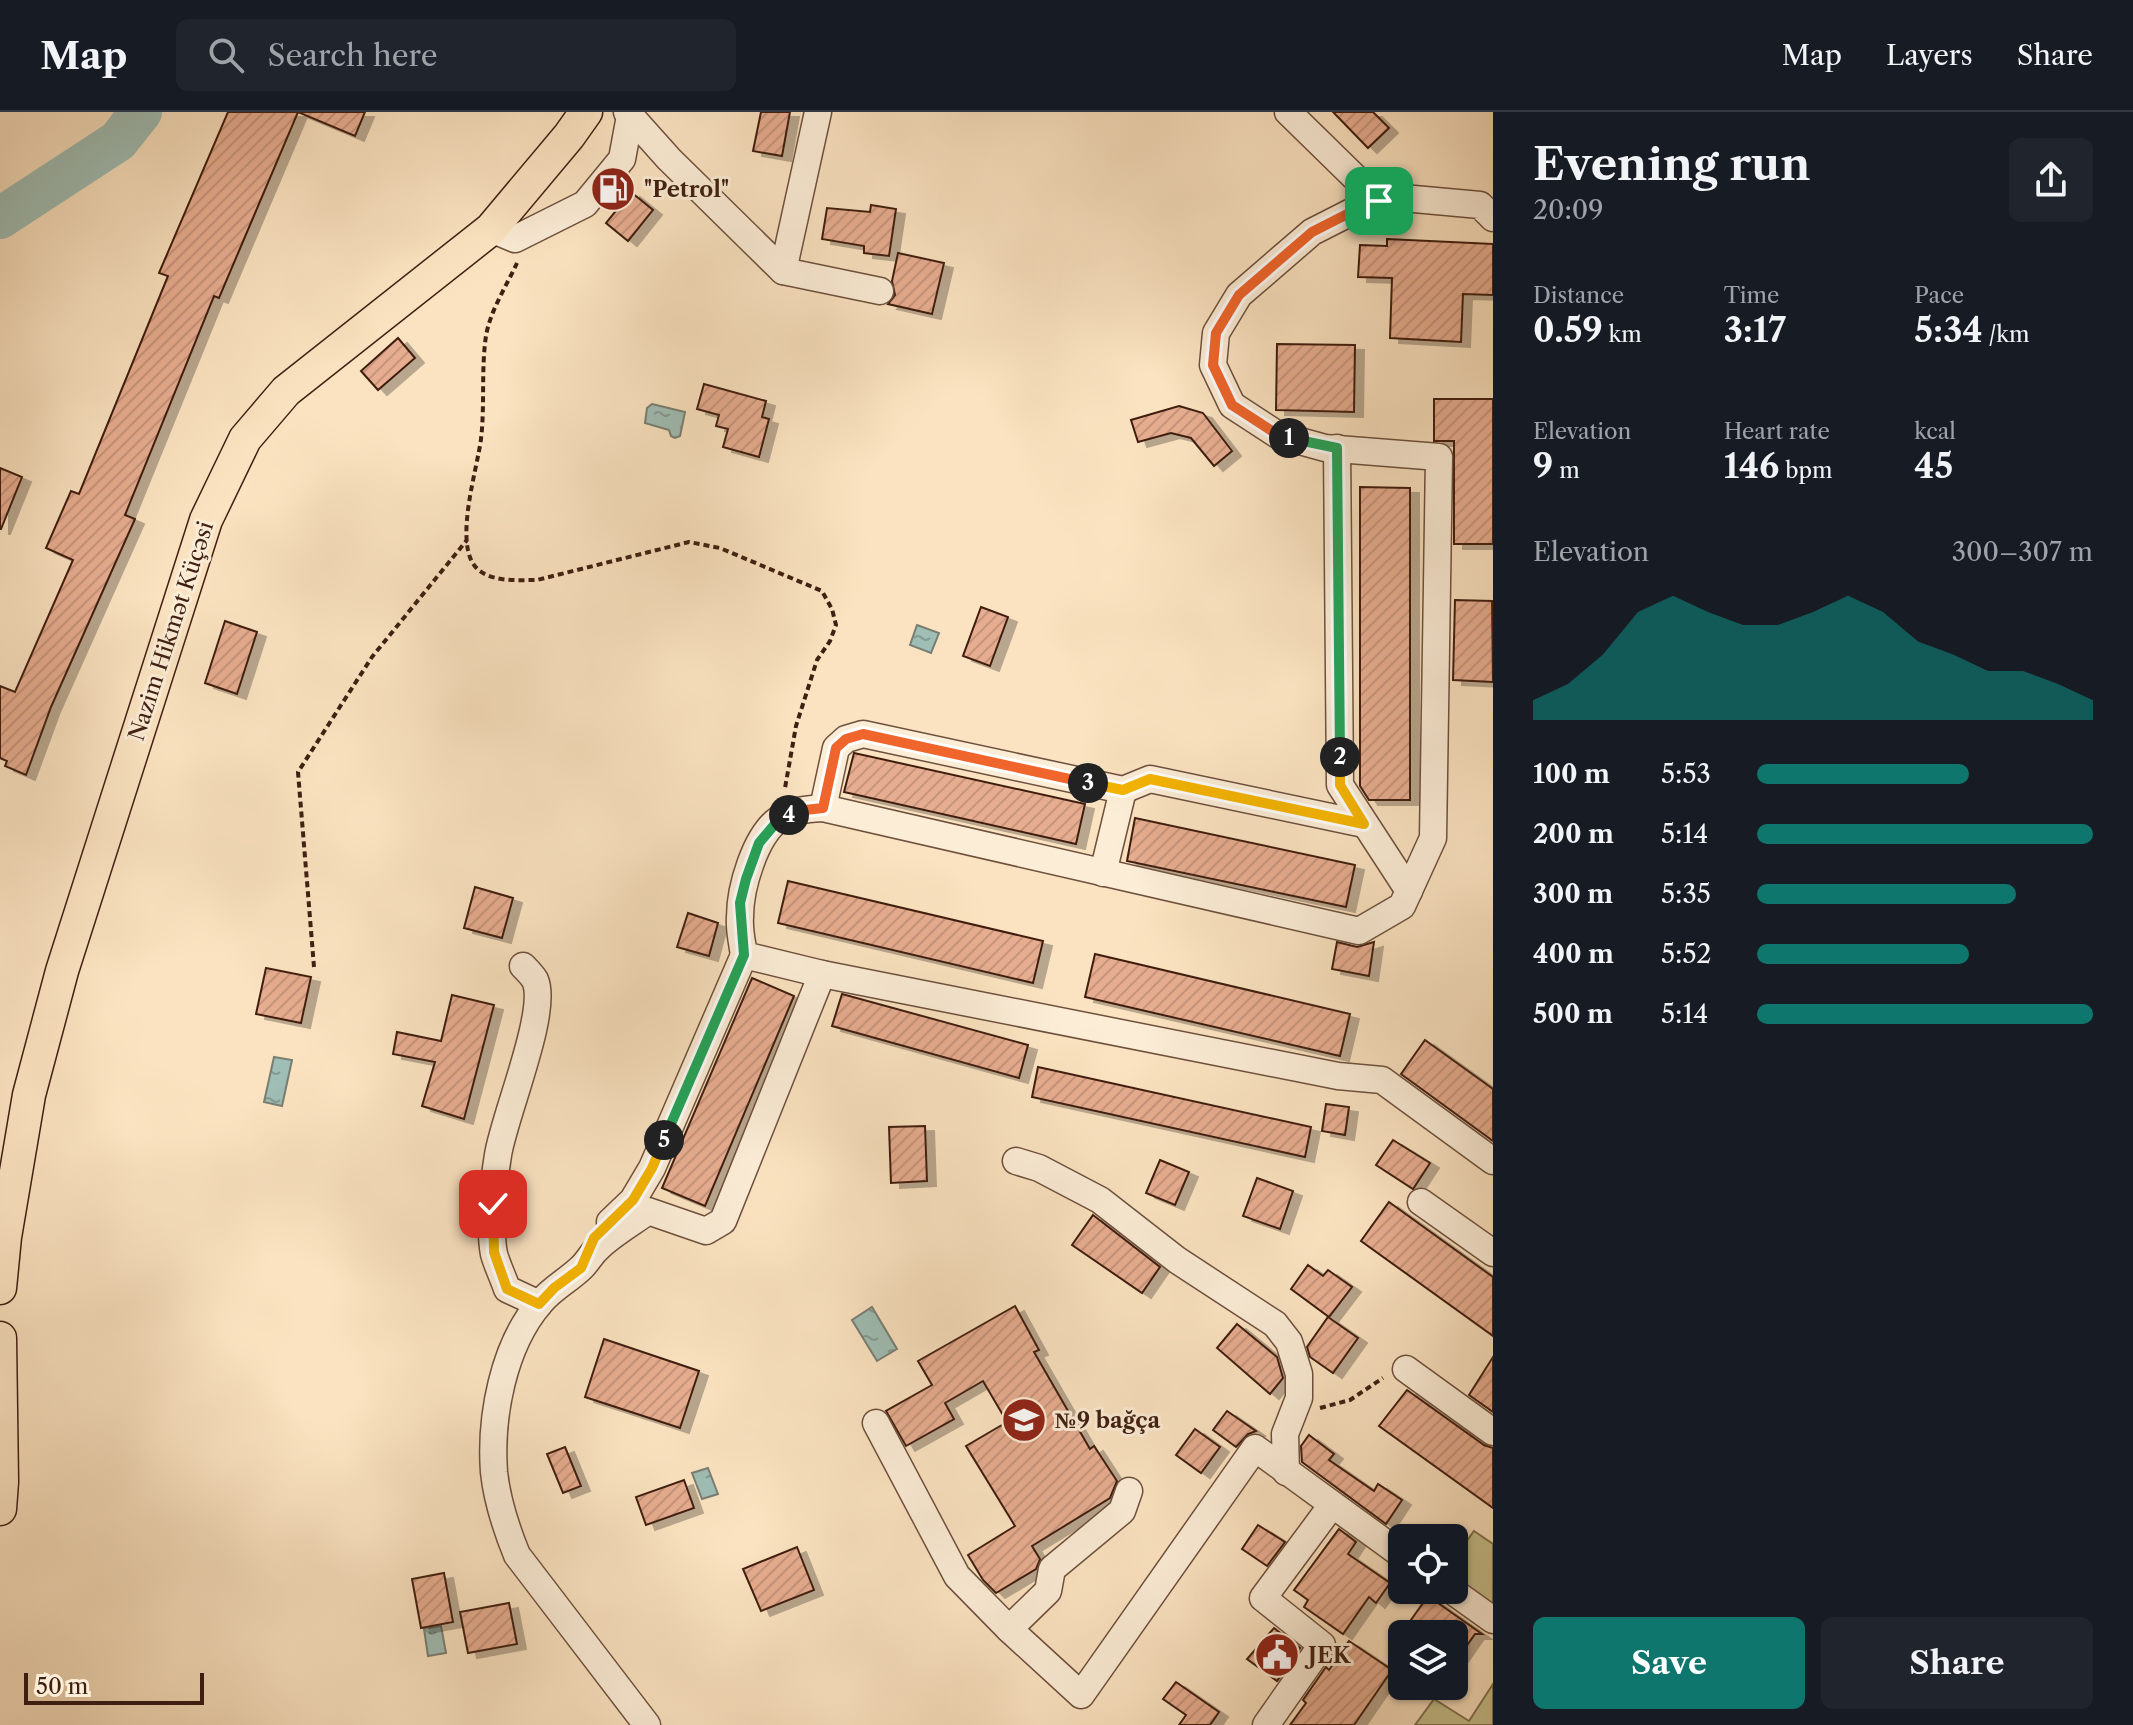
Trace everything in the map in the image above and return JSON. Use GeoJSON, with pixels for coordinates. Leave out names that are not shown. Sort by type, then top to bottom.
{"type":"FeatureCollection","features":[{"type":"Feature","properties":{"kind":"main road","name":"Nazim Hikmət Küçəsi"},"geometry":{"type":"LineString","coordinates":[[0,1288],[5,1237],[29,1095],[62,971],[206,520],[245,439],[286,391],[503,234],[586,112]]}},
{"type":"Feature","properties":{"kind":"main road"},"geometry":{"type":"LineString","coordinates":[[0,1338],[0,1509]]}},
{"type":"Feature","properties":{"kind":"street"},"geometry":{"type":"LineString","coordinates":[[783,271],[818,112]]}},
{"type":"Feature","properties":{"kind":"street"},"geometry":{"type":"LineString","coordinates":[[1288,112],[1379,201]]}},
{"type":"Feature","properties":{"kind":"street"},"geometry":{"type":"LineString","coordinates":[[503,234],[585,204],[622,159],[629,114]]}},
{"type":"Feature","properties":{"kind":"street"},"geometry":{"type":"LineString","coordinates":[[629,114],[669,159],[783,271],[880,291]]}},
{"type":"Feature","properties":{"kind":"street"},"geometry":{"type":"LineString","coordinates":[[647,1725],[517,1555],[506,1527],[494,1473],[494,1436],[508,1363],[521,1330],[554,1288],[581,1268],[594,1238],[640,1206],[652,1168],[744,955],[739,920],[746,879],[759,843],[780,818],[823,808],[1359,931],[1402,906],[1433,838],[1439,457],[1337,448],[1278,435],[1232,405],[1213,365],[1216,333],[1239,295],[1312,232],[1369,203],[1403,198],[1480,205],[1493,218]]}},
{"type":"Feature","properties":{"kind":"street"},"geometry":{"type":"LineString","coordinates":[[1337,448],[1340,785],[1409,891]]}},
{"type":"Feature","properties":{"kind":"street"},"geometry":{"type":"LineString","coordinates":[[823,808],[836,748],[846,739],[863,734],[1123,790],[1150,779],[1364,824]]}},
{"type":"Feature","properties":{"kind":"street"},"geometry":{"type":"LineString","coordinates":[[1103,873],[1123,790]]}},
{"type":"Feature","properties":{"kind":"street"},"geometry":{"type":"LineString","coordinates":[[744,955],[822,974],[1338,1076],[1382,1080],[1493,1161]]}},
{"type":"Feature","properties":{"kind":"street"},"geometry":{"type":"LineString","coordinates":[[523,966],[535,980],[538,997],[534,1025],[503,1126],[497,1157],[493,1204],[494,1252],[507,1289],[539,1304]]}},
{"type":"Feature","properties":{"kind":"street"},"geometry":{"type":"LineString","coordinates":[[640,1206],[706,1231],[723,1221],[822,974]]}},
{"type":"Feature","properties":{"kind":"street"},"geometry":{"type":"LineString","coordinates":[[1016,1161],[1039,1168],[1100,1200],[1177,1260],[1275,1324],[1289,1342],[1299,1374],[1299,1398],[1285,1434],[1286,1472]]}},
{"type":"Feature","properties":{"kind":"street"},"geometry":{"type":"LineString","coordinates":[[1421,1202],[1493,1253]]}},
{"type":"Feature","properties":{"kind":"street"},"geometry":{"type":"LineString","coordinates":[[1406,1369],[1493,1432]]}},
{"type":"Feature","properties":{"kind":"street"},"geometry":{"type":"LineString","coordinates":[[876,1423],[957,1576],[1081,1695],[1255,1448],[1388,1545]]}},
{"type":"Feature","properties":{"kind":"street"},"geometry":{"type":"LineString","coordinates":[[1009,1629],[1048,1591],[1052,1569],[1122,1511],[1129,1491]]}},
{"type":"Feature","properties":{"kind":"street"},"geometry":{"type":"LineString","coordinates":[[1266,1725],[1322,1645],[1263,1598],[1332,1505]]}},
{"type":"Feature","properties":{"kind":"street"},"geometry":{"type":"LineString","coordinates":[[1468,1602],[1493,1620]]}},
{"type":"Feature","properties":{"kind":"path"},"geometry":{"type":"LineString","coordinates":[[503,234],[519,260],[486,334],[481,439],[467,540],[473,564],[485,575],[512,581],[537,580],[689,542],[720,548],[822,591],[836,625],[817,660],[796,726],[780,818]]}},
{"type":"Feature","properties":{"kind":"path"},"geometry":{"type":"LineString","coordinates":[[314,967],[298,772],[372,657],[467,540]]}},
{"type":"Feature","properties":{"kind":"path"},"geometry":{"type":"LineString","coordinates":[[1290,1416],[1350,1400],[1387,1375],[1406,1369]]}},
{"type":"Feature","properties":{"kind":"shaded area"},"geometry":{"type":"Polygon","coordinates":[[[1474,1531],[1493,1544],[1493,1608],[1468,1590],[1468,1539],[1474,1531]]]}},
{"type":"Feature","properties":{"kind":"shaded area"},"geometry":{"type":"Polygon","coordinates":[[[1493,1684],[1493,1725],[1415,1725],[1433,1700],[1469,1721],[1493,1684]]]}},
{"type":"Feature","properties":{"kind":"water"},"geometry":{"type":"Polygon","coordinates":[[[652,404],[685,412],[680,436],[675,438],[669,430],[645,423],[647,408],[652,404]]]}},
{"type":"Feature","properties":{"kind":"water"},"geometry":{"type":"Polygon","coordinates":[[[917,625],[939,633],[931,653],[910,645],[917,625]]]}},
{"type":"Feature","properties":{"kind":"water"},"geometry":{"type":"Polygon","coordinates":[[[274,1057],[292,1060],[282,1106],[264,1102],[274,1057]]]}},
{"type":"Feature","properties":{"kind":"water"},"geometry":{"type":"Polygon","coordinates":[[[872,1307],[897,1349],[877,1361],[852,1320],[872,1307]]]}},
{"type":"Feature","properties":{"kind":"water"},"geometry":{"type":"Polygon","coordinates":[[[708,1468],[718,1494],[702,1499],[692,1473],[708,1468]]]}},
{"type":"Feature","properties":{"kind":"water"},"geometry":{"type":"Polygon","coordinates":[[[441,1626],[446,1653],[428,1656],[424,1629],[441,1626]]]}},
{"type":"Feature","properties":{"kind":"building"},"geometry":{"type":"Polygon","coordinates":[[[228,112],[298,112],[219,298],[214,296],[125,515],[135,519],[51,707],[26,775],[5,766],[7,761],[0,758],[0,686],[15,692],[73,560],[46,548],[71,491],[79,494],[168,276],[159,273],[228,112]]]}},
{"type":"Feature","properties":{"kind":"building"},"geometry":{"type":"Polygon","coordinates":[[[298,112],[365,112],[355,136],[298,112]]]}},
{"type":"Feature","properties":{"kind":"building"},"geometry":{"type":"Polygon","coordinates":[[[761,112],[790,112],[782,156],[753,151],[761,112]]]}},
{"type":"Feature","properties":{"kind":"building"},"geometry":{"type":"Polygon","coordinates":[[[1333,112],[1373,112],[1389,128],[1368,148],[1333,112]]]}},
{"type":"Feature","properties":{"kind":"building"},"geometry":{"type":"Polygon","coordinates":[[[631,192],[653,210],[628,241],[606,223],[631,192]]]}},
{"type":"Feature","properties":{"kind":"building"},"geometry":{"type":"Polygon","coordinates":[[[871,205],[896,209],[889,256],[864,253],[864,246],[822,239],[827,208],[870,212],[871,205]]]}},
{"type":"Feature","properties":{"kind":"building"},"geometry":{"type":"Polygon","coordinates":[[[1387,239],[1493,244],[1493,295],[1463,294],[1461,342],[1390,338],[1392,278],[1358,277],[1360,245],[1387,246],[1387,239]]]}},
{"type":"Feature","properties":{"kind":"building"},"geometry":{"type":"Polygon","coordinates":[[[898,253],[944,263],[932,314],[888,304],[895,295],[892,281],[898,253]]]}},
{"type":"Feature","properties":{"kind":"building"},"geometry":{"type":"Polygon","coordinates":[[[398,338],[415,358],[378,390],[361,371],[398,338]]]}},
{"type":"Feature","properties":{"kind":"building"},"geometry":{"type":"Polygon","coordinates":[[[1277,344],[1355,345],[1354,412],[1276,410],[1277,344]]]}},
{"type":"Feature","properties":{"kind":"building"},"geometry":{"type":"Polygon","coordinates":[[[704,384],[766,401],[762,417],[769,419],[759,457],[723,447],[728,429],[716,426],[719,415],[697,409],[704,384]]]}},
{"type":"Feature","properties":{"kind":"building"},"geometry":{"type":"Polygon","coordinates":[[[1434,399],[1493,399],[1493,544],[1454,544],[1454,441],[1434,441],[1434,399]]]}},
{"type":"Feature","properties":{"kind":"building"},"geometry":{"type":"Polygon","coordinates":[[[1179,406],[1203,413],[1232,451],[1214,466],[1191,438],[1171,433],[1138,442],[1131,420],[1179,406]]]}},
{"type":"Feature","properties":{"kind":"building"},"geometry":{"type":"Polygon","coordinates":[[[0,468],[22,477],[1,529],[0,529],[0,468]]]}},
{"type":"Feature","properties":{"kind":"building"},"geometry":{"type":"Polygon","coordinates":[[[1360,487],[1410,488],[1410,800],[1369,800],[1360,786],[1360,487]]]}},
{"type":"Feature","properties":{"kind":"building"},"geometry":{"type":"Polygon","coordinates":[[[1455,600],[1492,601],[1493,682],[1453,680],[1455,600]]]}},
{"type":"Feature","properties":{"kind":"building"},"geometry":{"type":"Polygon","coordinates":[[[981,607],[1008,617],[990,666],[963,656],[981,607]]]}},
{"type":"Feature","properties":{"kind":"building"},"geometry":{"type":"Polygon","coordinates":[[[225,621],[257,632],[237,694],[205,683],[225,621]]]}},
{"type":"Feature","properties":{"kind":"building"},"geometry":{"type":"Polygon","coordinates":[[[854,753],[1085,804],[1076,844],[844,792],[854,753]]]}},
{"type":"Feature","properties":{"kind":"building"},"geometry":{"type":"Polygon","coordinates":[[[1135,818],[1355,865],[1346,907],[1127,861],[1135,818]]]}},
{"type":"Feature","properties":{"kind":"building"},"geometry":{"type":"Polygon","coordinates":[[[788,881],[1043,941],[1033,983],[778,923],[788,881]]]}},
{"type":"Feature","properties":{"kind":"building"},"geometry":{"type":"Polygon","coordinates":[[[475,887],[513,898],[502,938],[464,928],[475,887]]]}},
{"type":"Feature","properties":{"kind":"building"},"geometry":{"type":"Polygon","coordinates":[[[688,913],[718,923],[709,956],[677,947],[688,913]]]}},
{"type":"Feature","properties":{"kind":"building"},"geometry":{"type":"Polygon","coordinates":[[[1337,942],[1357,947],[1374,942],[1369,976],[1332,969],[1337,942]]]}},
{"type":"Feature","properties":{"kind":"building"},"geometry":{"type":"Polygon","coordinates":[[[1095,954],[1350,1014],[1340,1056],[1085,997],[1095,954]]]}},
{"type":"Feature","properties":{"kind":"building"},"geometry":{"type":"Polygon","coordinates":[[[266,968],[311,977],[301,1023],[256,1014],[266,968]]]}},
{"type":"Feature","properties":{"kind":"building"},"geometry":{"type":"Polygon","coordinates":[[[752,978],[794,996],[705,1206],[662,1188],[752,978]]]}},
{"type":"Feature","properties":{"kind":"building"},"geometry":{"type":"Polygon","coordinates":[[[842,994],[1028,1045],[1019,1078],[832,1026],[842,994]]]}},
{"type":"Feature","properties":{"kind":"building"},"geometry":{"type":"Polygon","coordinates":[[[452,995],[494,1005],[464,1119],[422,1106],[435,1062],[393,1054],[397,1032],[441,1041],[452,995]]]}},
{"type":"Feature","properties":{"kind":"building"},"geometry":{"type":"Polygon","coordinates":[[[1425,1040],[1493,1089],[1493,1141],[1401,1074],[1425,1040]]]}},
{"type":"Feature","properties":{"kind":"building"},"geometry":{"type":"Polygon","coordinates":[[[1038,1067],[1311,1127],[1305,1157],[1032,1097],[1038,1067]]]}},
{"type":"Feature","properties":{"kind":"building"},"geometry":{"type":"Polygon","coordinates":[[[1326,1104],[1349,1107],[1345,1135],[1322,1131],[1326,1104]]]}},
{"type":"Feature","properties":{"kind":"building"},"geometry":{"type":"Polygon","coordinates":[[[925,1126],[927,1181],[891,1183],[889,1127],[925,1126]]]}},
{"type":"Feature","properties":{"kind":"building"},"geometry":{"type":"Polygon","coordinates":[[[1393,1140],[1430,1163],[1413,1189],[1376,1165],[1393,1140]]]}},
{"type":"Feature","properties":{"kind":"building"},"geometry":{"type":"Polygon","coordinates":[[[1160,1160],[1189,1172],[1175,1205],[1146,1193],[1160,1160]]]}},
{"type":"Feature","properties":{"kind":"building"},"geometry":{"type":"Polygon","coordinates":[[[1257,1178],[1293,1191],[1280,1229],[1243,1216],[1257,1178]]]}},
{"type":"Feature","properties":{"kind":"building"},"geometry":{"type":"Polygon","coordinates":[[[1389,1202],[1493,1277],[1493,1336],[1361,1241],[1389,1202]]]}},
{"type":"Feature","properties":{"kind":"building"},"geometry":{"type":"Polygon","coordinates":[[[1093,1215],[1160,1267],[1142,1293],[1072,1245],[1093,1215]]]}},
{"type":"Feature","properties":{"kind":"building"},"geometry":{"type":"Polygon","coordinates":[[[1308,1265],[1323,1276],[1328,1270],[1352,1287],[1329,1317],[1291,1289],[1308,1265]]]}},
{"type":"Feature","properties":{"kind":"building"},"geometry":{"type":"Polygon","coordinates":[[[1015,1306],[1039,1350],[1034,1352],[1090,1449],[1094,1446],[1117,1481],[1110,1498],[1032,1546],[1040,1559],[1036,1569],[996,1593],[983,1580],[968,1555],[1015,1526],[966,1446],[1007,1422],[983,1381],[945,1403],[954,1419],[906,1446],[886,1411],[932,1385],[918,1361],[1015,1306]]]}},
{"type":"Feature","properties":{"kind":"building"},"geometry":{"type":"Polygon","coordinates":[[[1328,1317],[1358,1338],[1333,1373],[1310,1357],[1307,1347],[1328,1317]]]}},
{"type":"Feature","properties":{"kind":"building"},"geometry":{"type":"Polygon","coordinates":[[[1237,1324],[1277,1357],[1283,1378],[1270,1394],[1217,1348],[1237,1324]]]}},
{"type":"Feature","properties":{"kind":"building"},"geometry":{"type":"Polygon","coordinates":[[[604,1339],[699,1371],[680,1428],[585,1397],[604,1339]]]}},
{"type":"Feature","properties":{"kind":"building"},"geometry":{"type":"Polygon","coordinates":[[[1493,1357],[1493,1412],[1469,1395],[1493,1357]]]}},
{"type":"Feature","properties":{"kind":"building"},"geometry":{"type":"Polygon","coordinates":[[[1407,1390],[1484,1445],[1493,1448],[1493,1508],[1379,1426],[1407,1390]]]}},
{"type":"Feature","properties":{"kind":"building"},"geometry":{"type":"Polygon","coordinates":[[[1227,1411],[1256,1431],[1248,1434],[1236,1447],[1213,1430],[1227,1411]]]}},
{"type":"Feature","properties":{"kind":"building"},"geometry":{"type":"Polygon","coordinates":[[[1195,1429],[1220,1447],[1201,1473],[1176,1455],[1195,1429]]]}},
{"type":"Feature","properties":{"kind":"building"},"geometry":{"type":"Polygon","coordinates":[[[1309,1435],[1334,1454],[1329,1460],[1374,1491],[1378,1484],[1402,1500],[1386,1524],[1302,1462],[1301,1446],[1309,1435]]]}},
{"type":"Feature","properties":{"kind":"building"},"geometry":{"type":"Polygon","coordinates":[[[565,1447],[581,1486],[563,1493],[547,1454],[565,1447]]]}},
{"type":"Feature","properties":{"kind":"building"},"geometry":{"type":"Polygon","coordinates":[[[684,1480],[694,1508],[646,1525],[636,1497],[684,1480]]]}},
{"type":"Feature","properties":{"kind":"building"},"geometry":{"type":"Polygon","coordinates":[[[1258,1525],[1285,1542],[1267,1566],[1242,1549],[1258,1525]]]}},
{"type":"Feature","properties":{"kind":"building"},"geometry":{"type":"Polygon","coordinates":[[[1339,1529],[1356,1542],[1348,1554],[1388,1582],[1376,1603],[1369,1597],[1343,1634],[1304,1607],[1308,1600],[1294,1590],[1339,1529]]]}},
{"type":"Feature","properties":{"kind":"building"},"geometry":{"type":"Polygon","coordinates":[[[797,1547],[814,1590],[761,1611],[743,1569],[797,1547]]]}},
{"type":"Feature","properties":{"kind":"building"},"geometry":{"type":"Polygon","coordinates":[[[444,1573],[453,1622],[421,1628],[412,1579],[444,1573]]]}},
{"type":"Feature","properties":{"kind":"building"},"geometry":{"type":"Polygon","coordinates":[[[509,1603],[517,1644],[468,1653],[460,1612],[509,1603]]]}},
{"type":"Feature","properties":{"kind":"building"},"geometry":{"type":"Polygon","coordinates":[[[1422,1604],[1439,1604],[1462,1620],[1411,1620],[1422,1604]]]}},
{"type":"Feature","properties":{"kind":"building"},"geometry":{"type":"Polygon","coordinates":[[[1468,1624],[1482,1634],[1475,1634],[1468,1644],[1468,1624]]]}},
{"type":"Feature","properties":{"kind":"building","name":"JEK"},"geometry":{"type":"Polygon","coordinates":[[[1274,1628],[1300,1648],[1277,1681],[1247,1659],[1274,1628]]]}},
{"type":"Feature","properties":{"kind":"building"},"geometry":{"type":"Polygon","coordinates":[[[1349,1641],[1388,1667],[1388,1676],[1354,1725],[1290,1725],[1326,1667],[1329,1670],[1349,1641]]]}},
{"type":"Feature","properties":{"kind":"building"},"geometry":{"type":"Polygon","coordinates":[[[1176,1682],[1219,1712],[1210,1725],[1179,1725],[1186,1715],[1163,1699],[1176,1682]]]}},
{"type":"Feature","properties":{"kind":"waterway"},"geometry":{"type":"LineString","coordinates":[[0,218],[118,141],[141,112]]}},
{"type":"Feature","properties":{"kind":"place","name":"\"Petrol\""},"geometry":{"type":"Point","coordinates":[613,189]}},
{"type":"Feature","properties":{"kind":"place","name":"№9 bağça"},"geometry":{"type":"Point","coordinates":[1024,1420]}},
{"type":"Feature","properties":{"kind":"place","name":"JEK"},"geometry":{"type":"Point","coordinates":[1277,1655]}},
{"type":"Feature","properties":{"kind":"route"},"geometry":{"type":"LineString","coordinates":[[493,1204],[494,1252],[507,1289],[539,1304],[581,1268],[594,1238],[633,1200],[652,1168],[744,955],[740,903],[759,843],[780,818],[823,808],[836,748],[846,739],[863,734],[1123,790],[1150,779],[1364,824],[1340,785],[1337,448],[1325,448],[1278,435],[1232,405],[1213,365],[1216,333],[1239,295],[1312,232],[1379,201]]}}]}
